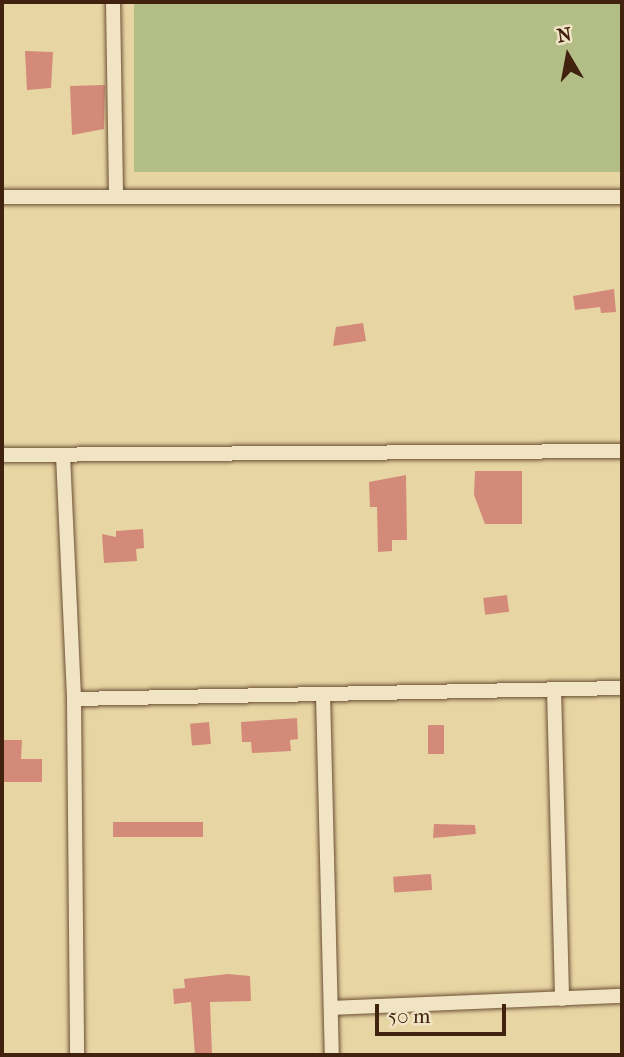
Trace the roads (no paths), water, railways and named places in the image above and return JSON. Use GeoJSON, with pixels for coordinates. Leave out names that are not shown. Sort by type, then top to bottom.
{"type":"FeatureCollection","features":[{"type":"Feature","properties":{"kind":"street"},"geometry":{"type":"LineString","coordinates":[[113,2],[117,197]]}},
{"type":"Feature","properties":{"kind":"street"},"geometry":{"type":"LineString","coordinates":[[2,197],[622,197]]}},
{"type":"Feature","properties":{"kind":"street"},"geometry":{"type":"LineString","coordinates":[[2,455],[622,451]]}},
{"type":"Feature","properties":{"kind":"street"},"geometry":{"type":"LineString","coordinates":[[62,455],[74,699],[77,1055]]}},
{"type":"Feature","properties":{"kind":"street"},"geometry":{"type":"LineString","coordinates":[[74,699],[622,688]]}},
{"type":"Feature","properties":{"kind":"street"},"geometry":{"type":"LineString","coordinates":[[554,689],[562,999]]}},
{"type":"Feature","properties":{"kind":"street"},"geometry":{"type":"LineString","coordinates":[[323,694],[332,1055]]}},
{"type":"Feature","properties":{"kind":"street"},"geometry":{"type":"LineString","coordinates":[[331,1007],[622,996]]}}]}
